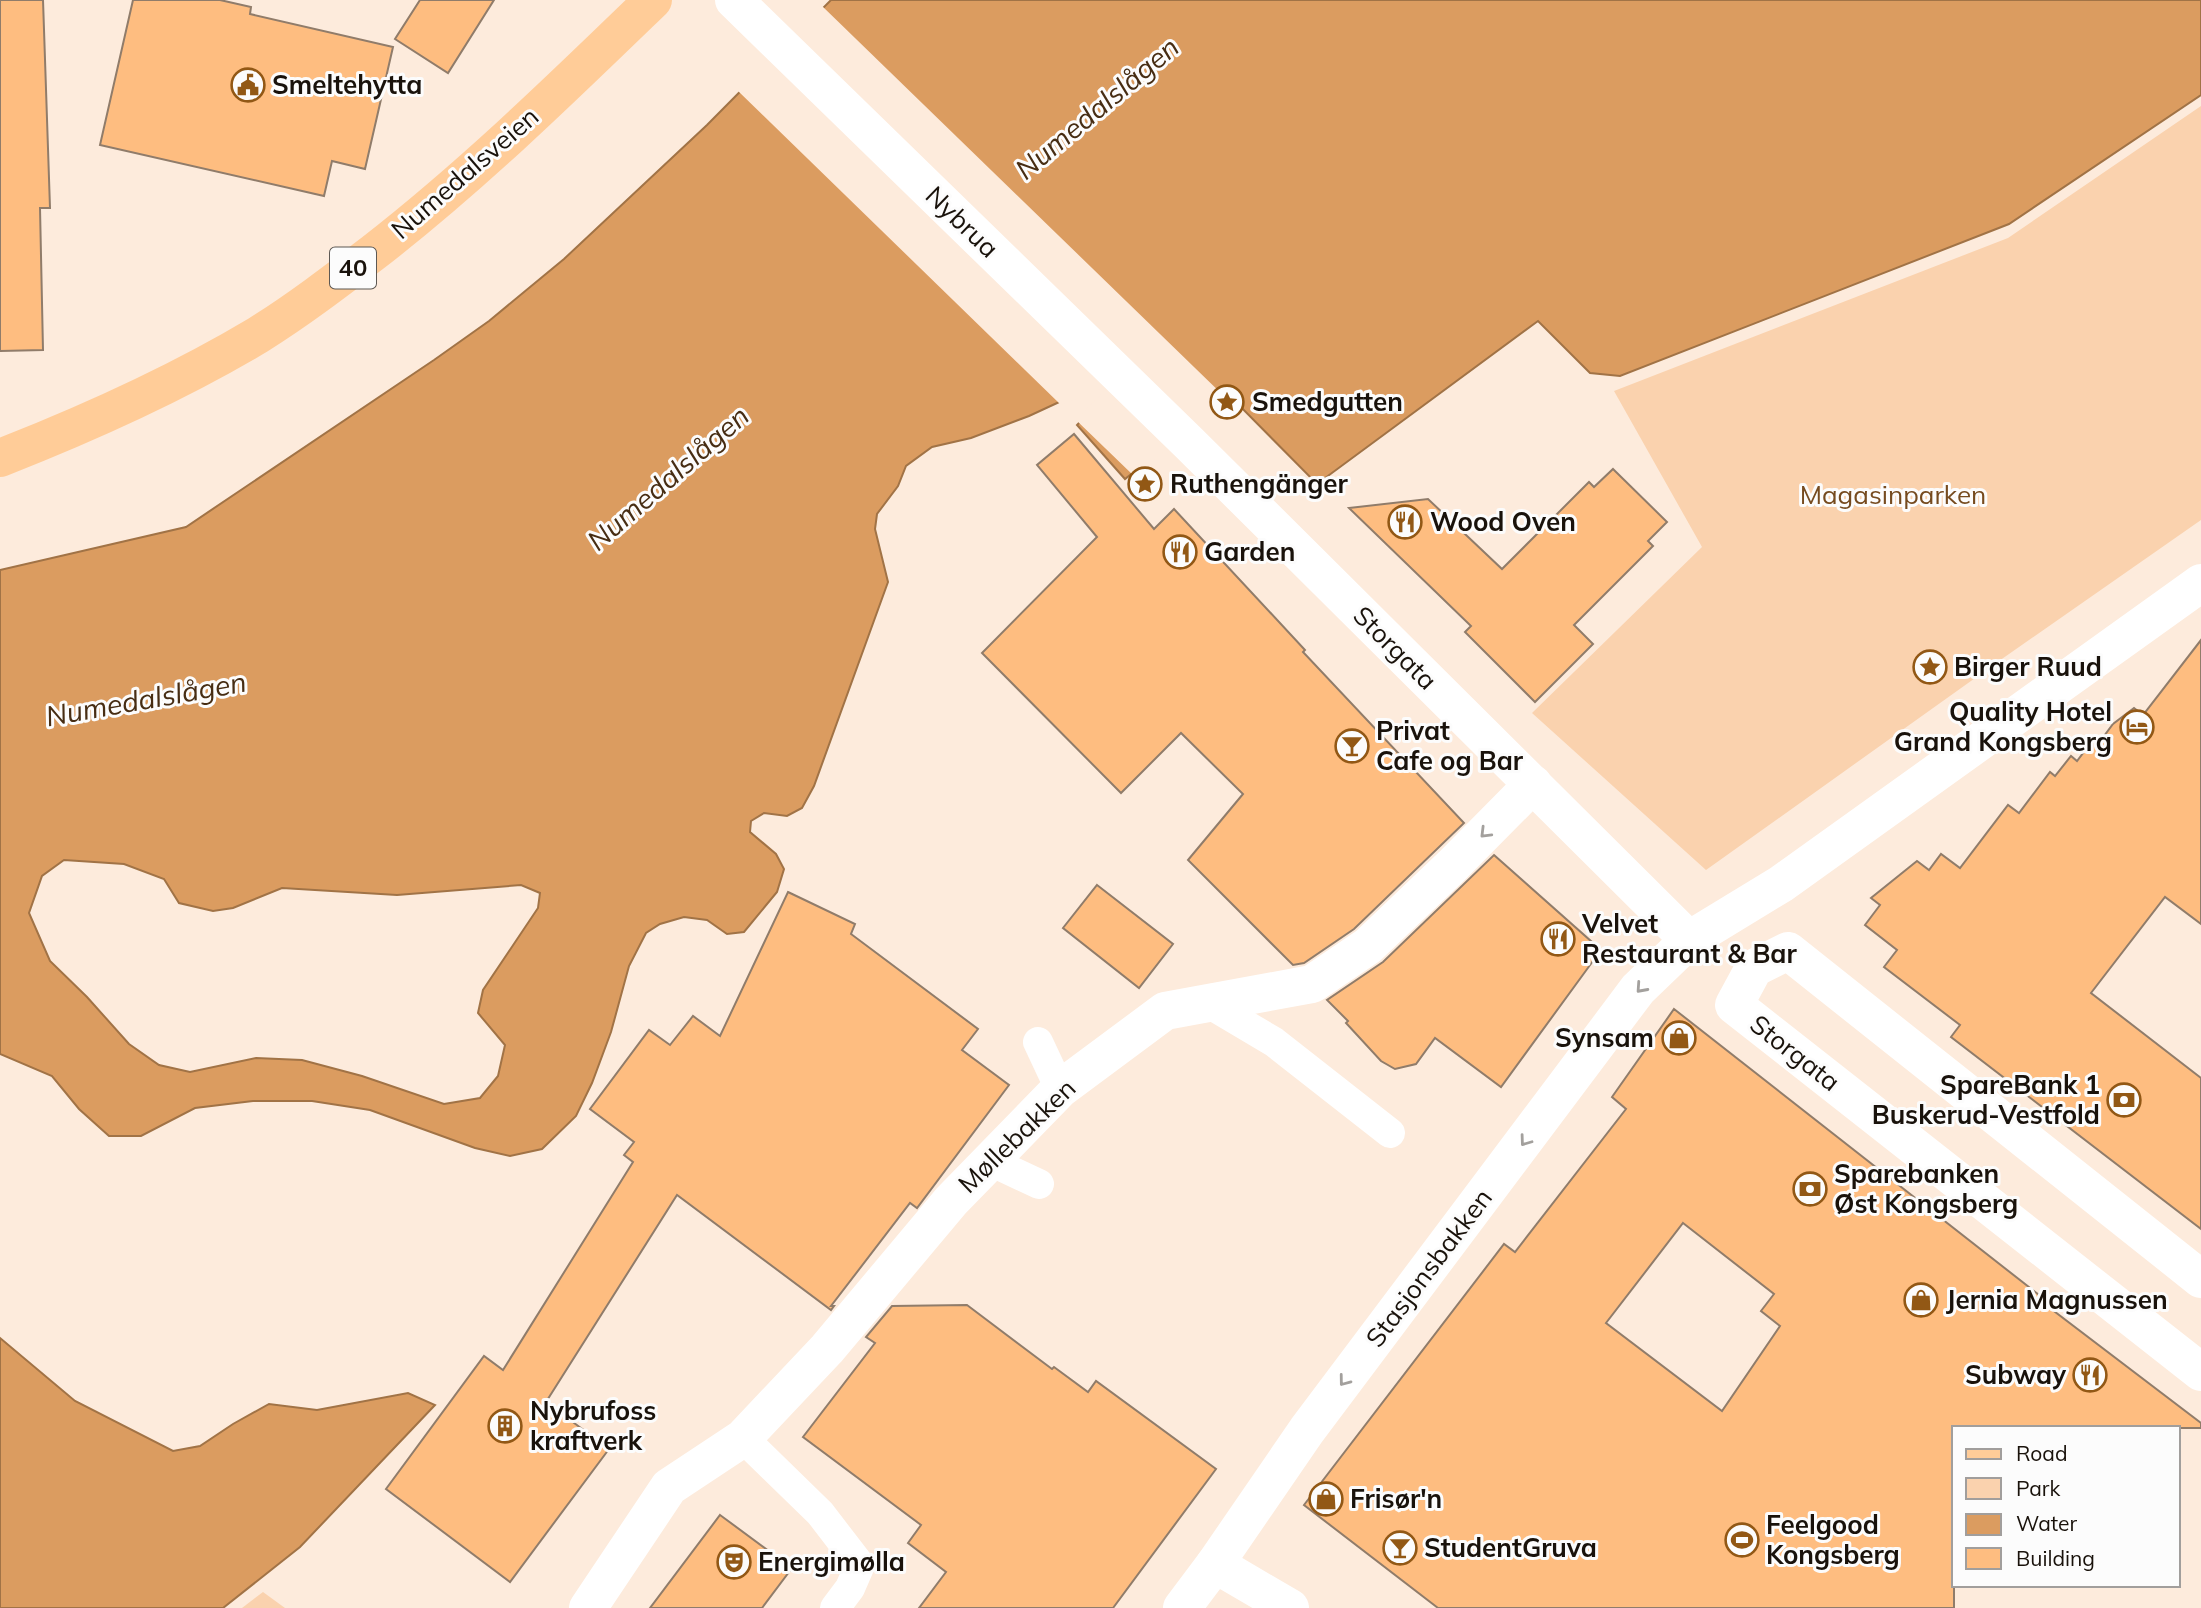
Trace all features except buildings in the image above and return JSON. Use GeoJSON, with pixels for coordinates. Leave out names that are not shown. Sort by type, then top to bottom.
{"type":"FeatureCollection","features":[{"type":"Feature","properties":{"kind":"main road","name":"Numedalsveien"},"geometry":{"type":"LineString","coordinates":[[0,458],[74,429],[141,398],[258,335],[320,294],[430,208],[559,91],[653,0]]}},
{"type":"Feature","properties":{"kind":"street","name":"Nybrua"},"geometry":{"type":"LineString","coordinates":[[734,0],[1190,444]]}},
{"type":"Feature","properties":{"kind":"street","name":"Storgata"},"geometry":{"type":"LineString","coordinates":[[1190,444],[1689,940]]}},
{"type":"Feature","properties":{"kind":"street","name":"Stasjonsbakken"},"geometry":{"type":"LineString","coordinates":[[1182,1608],[1307,1430],[1638,989],[1689,940],[1781,884],[2201,583]]}},
{"type":"Feature","properties":{"kind":"street","name":"Møllebakken"},"geometry":{"type":"LineString","coordinates":[[588,1608],[669,1487],[743,1438],[827,1349],[951,1201],[1060,1089],[1166,1011],[1312,984],[1368,946],[1533,784]]}},
{"type":"Feature","properties":{"kind":"street","name":"Storgata"},"geometry":{"type":"LineString","coordinates":[[2201,1279],[1788,951],[1755,968],[1734,1005],[2201,1372]]}},
{"type":"Feature","properties":{"kind":"street"},"geometry":{"type":"LineString","coordinates":[[1215,1564],[1290,1608]]}},
{"type":"Feature","properties":{"kind":"lane"},"geometry":{"type":"LineString","coordinates":[[1210,1004],[1274,1042],[1390,1133]]}},
{"type":"Feature","properties":{"kind":"lane"},"geometry":{"type":"LineString","coordinates":[[1038,1042],[1060,1089]]}},
{"type":"Feature","properties":{"kind":"lane"},"geometry":{"type":"LineString","coordinates":[[990,1161],[1039,1184]]}},
{"type":"Feature","properties":{"kind":"lane"},"geometry":{"type":"LineString","coordinates":[[743,1438],[820,1513],[860,1565],[850,1588],[835,1608]]}},
{"type":"Feature","properties":{"kind":"green space","name":"Magasinparken"},"geometry":{"type":"Polygon","coordinates":[[[2201,106],[2201,520],[1706,870],[1532,713],[1702,547],[1614,391],[2008,238],[2201,106]]]}},
{"type":"Feature","properties":{"kind":"green space"},"geometry":{"type":"Polygon","coordinates":[[[263,1592],[285,1608],[242,1608],[263,1592]]]}},
{"type":"Feature","properties":{"kind":"water","name":"Numedalslågen"},"geometry":{"type":"Polygon","coordinates":[[[831,0],[2201,0],[2201,95],[2009,224],[1620,376],[1590,373],[1538,321],[1317,484],[1229,395],[1125,479],[1077,425],[1121,379],[1083,391],[1029,416],[971,438],[932,447],[906,466],[898,486],[877,514],[875,529],[888,582],[814,786],[802,808],[787,816],[764,813],[751,821],[750,832],[776,854],[784,869],[777,892],[744,932],[727,934],[707,920],[684,917],[660,924],[646,933],[629,966],[611,1032],[592,1083],[576,1116],[542,1149],[510,1156],[475,1148],[370,1110],[312,1101],[253,1101],[195,1108],[141,1136],[109,1136],[79,1109],[52,1076],[0,1054],[0,570],[186,527],[489,321],[564,259],[707,125],[831,0]],[[64,860],[42,876],[29,913],[50,961],[129,1044],[159,1065],[190,1072],[256,1058],[302,1060],[362,1076],[444,1104],[480,1098],[498,1076],[505,1045],[478,1013],[483,990],[538,908],[540,893],[521,885],[397,895],[282,888],[233,908],[213,911],[179,903],[164,879],[124,864],[64,860]]]}},
{"type":"Feature","properties":{"kind":"water"},"geometry":{"type":"Polygon","coordinates":[[[0,1338],[75,1401],[173,1451],[200,1446],[269,1404],[317,1410],[408,1393],[435,1405],[300,1547],[223,1608],[0,1608],[0,1338]]]}},
{"type":"Feature","properties":{"kind":"pier"},"geometry":{"type":"Polygon","coordinates":[[[821,5],[1228,400],[1134,476],[1076,420],[1110,385],[1061,405],[737,90],[821,5]]]}},
{"type":"Feature","properties":{"kind":"place","name":"Smeltehytta"},"geometry":{"type":"Point","coordinates":[248,85]}},
{"type":"Feature","properties":{"kind":"place","name":"Smedgutten"},"geometry":{"type":"Point","coordinates":[1227,402]}},
{"type":"Feature","properties":{"kind":"place","name":"Ruthengänger"},"geometry":{"type":"Point","coordinates":[1145,484]}},
{"type":"Feature","properties":{"kind":"place","name":"Wood Oven"},"geometry":{"type":"Point","coordinates":[1405,522]}},
{"type":"Feature","properties":{"kind":"place","name":"Garden"},"geometry":{"type":"Point","coordinates":[1180,552]}},
{"type":"Feature","properties":{"kind":"place","name":"Birger Ruud"},"geometry":{"type":"Point","coordinates":[1930,667]}},
{"type":"Feature","properties":{"kind":"place","name":"Quality Hotel Grand Kongsberg"},"geometry":{"type":"Point","coordinates":[2137,727]}},
{"type":"Feature","properties":{"kind":"place","name":"Privat Cafe og Bar"},"geometry":{"type":"Point","coordinates":[1352,746]}},
{"type":"Feature","properties":{"kind":"place","name":"Velvet Restaurant & Bar"},"geometry":{"type":"Point","coordinates":[1558,939]}},
{"type":"Feature","properties":{"kind":"place","name":"Synsam"},"geometry":{"type":"Point","coordinates":[1679,1038]}},
{"type":"Feature","properties":{"kind":"place","name":"SpareBank 1 Buskerud-Vestfold"},"geometry":{"type":"Point","coordinates":[2124,1100]}},
{"type":"Feature","properties":{"kind":"place","name":"Sparebanken Øst Kongsberg"},"geometry":{"type":"Point","coordinates":[1810,1189]}},
{"type":"Feature","properties":{"kind":"place","name":"Jernia Magnussen"},"geometry":{"type":"Point","coordinates":[1921,1300]}},
{"type":"Feature","properties":{"kind":"place","name":"Subway"},"geometry":{"type":"Point","coordinates":[2090,1375]}},
{"type":"Feature","properties":{"kind":"place","name":"Nybrufoss kraftverk"},"geometry":{"type":"Point","coordinates":[505,1426]}},
{"type":"Feature","properties":{"kind":"place","name":"Frisør'n"},"geometry":{"type":"Point","coordinates":[1326,1499]}},
{"type":"Feature","properties":{"kind":"place","name":"Feelgood Kongsberg"},"geometry":{"type":"Point","coordinates":[1742,1540]}},
{"type":"Feature","properties":{"kind":"place","name":"StudentGruva"},"geometry":{"type":"Point","coordinates":[1400,1548]}},
{"type":"Feature","properties":{"kind":"place","name":"Energimølla"},"geometry":{"type":"Point","coordinates":[734,1562]}}]}
